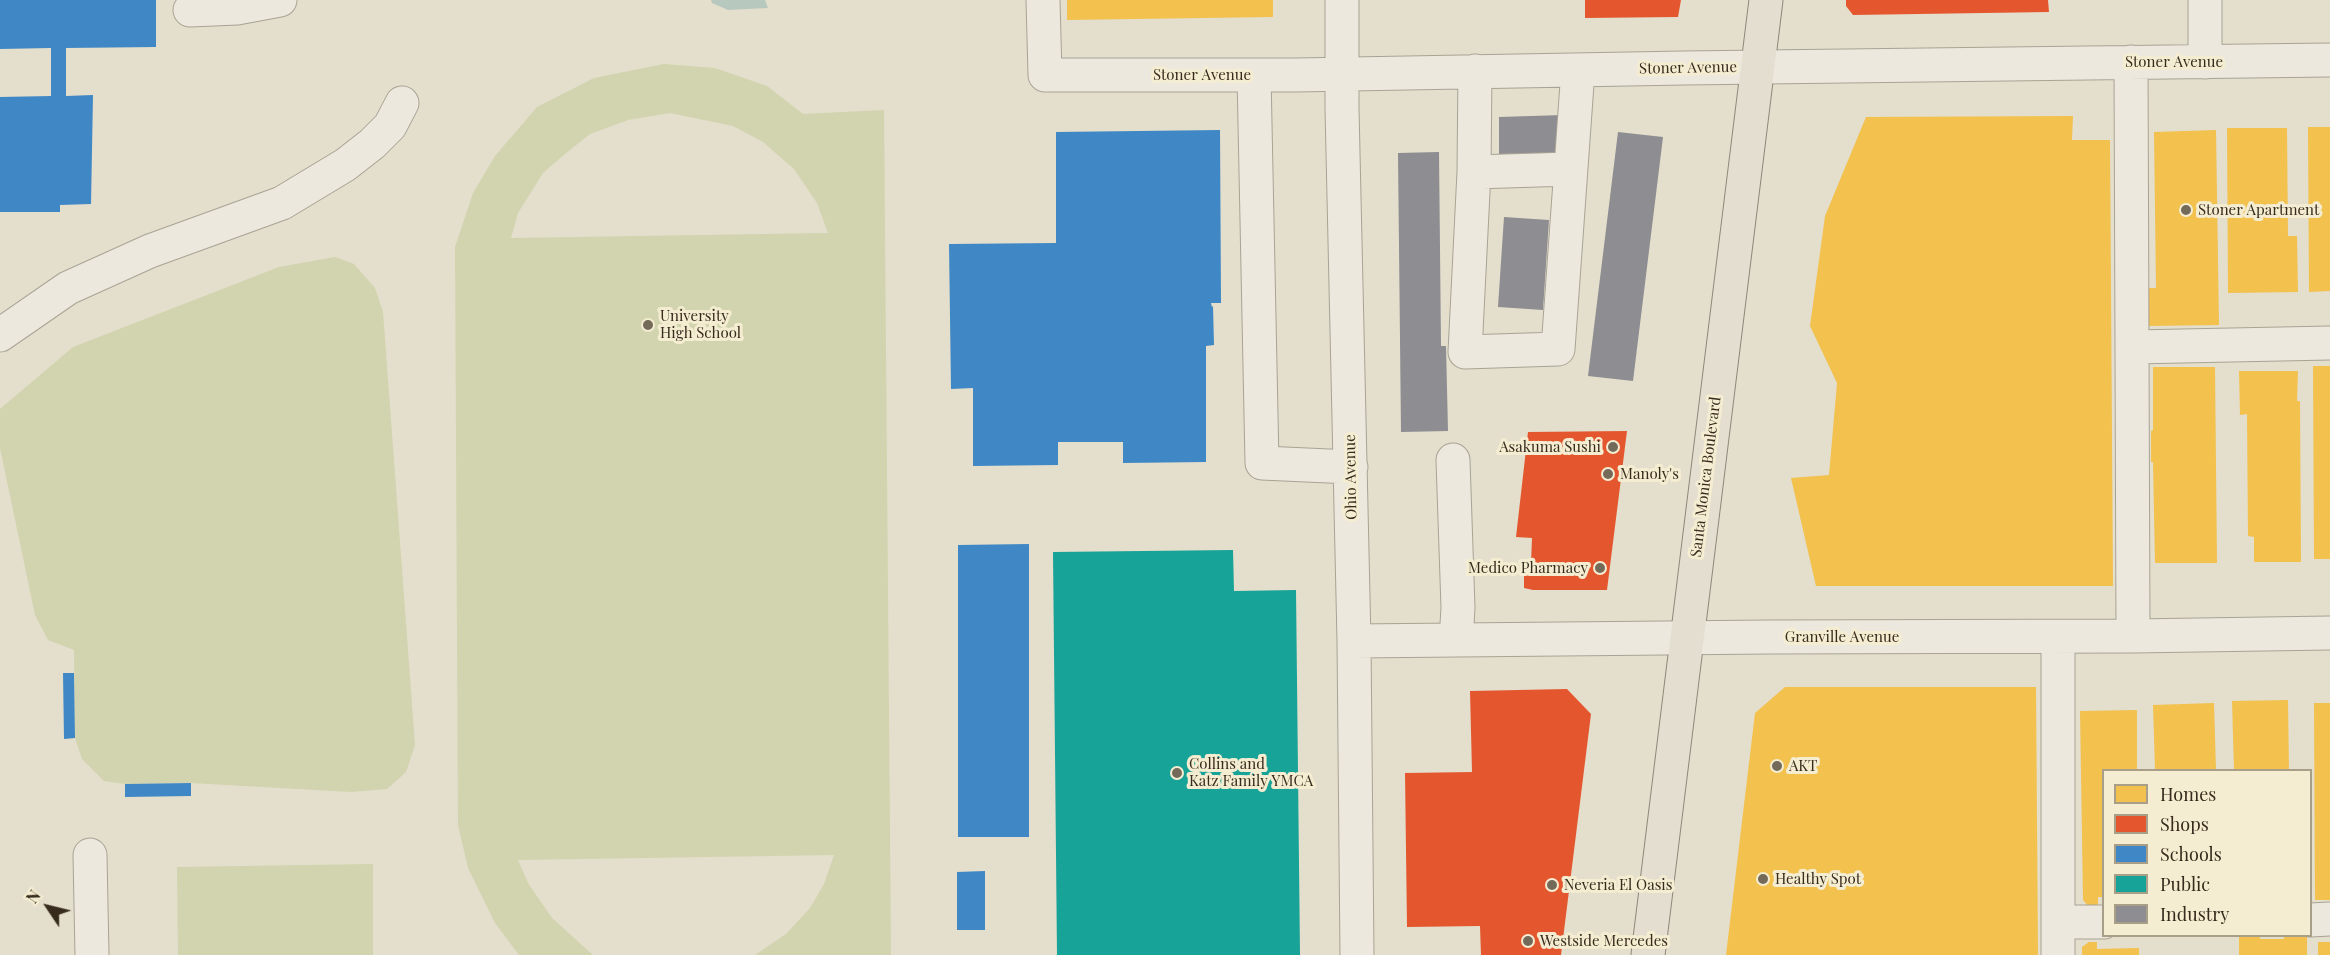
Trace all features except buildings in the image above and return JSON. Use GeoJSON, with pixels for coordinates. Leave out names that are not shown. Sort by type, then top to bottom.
{"type":"FeatureCollection","features":[{"type":"Feature","properties":{"kind":"main road","name":"Santa Monica Boulevard"},"geometry":{"type":"LineString","coordinates":[[1648,955],[1766,0]]}},
{"type":"Feature","properties":{"kind":"street"},"geometry":{"type":"LineString","coordinates":[[190,10],[237,8],[280,0]]}},
{"type":"Feature","properties":{"kind":"street","name":"Stoner Avenue"},"geometry":{"type":"LineString","coordinates":[[1043,0],[1046,75],[1342,74],[2330,60]]}},
{"type":"Feature","properties":{"kind":"street","name":"Ohio Avenue"},"geometry":{"type":"LineString","coordinates":[[1341,0],[1354,641],[1357,955]]}},
{"type":"Feature","properties":{"kind":"street"},"geometry":{"type":"LineString","coordinates":[[2205,0],[2205,62]]}},
{"type":"Feature","properties":{"kind":"street"},"geometry":{"type":"LineString","coordinates":[[2131,62],[2133,636]]}},
{"type":"Feature","properties":{"kind":"street"},"geometry":{"type":"LineString","coordinates":[[1475,71],[1465,352],[1558,349],[1578,70]]}},
{"type":"Feature","properties":{"kind":"street"},"geometry":{"type":"LineString","coordinates":[[1254,75],[1262,463],[1351,467]]}},
{"type":"Feature","properties":{"kind":"street"},"geometry":{"type":"LineString","coordinates":[[0,335],[79,284],[150,251],[282,204],[345,165],[372,144],[390,126],[402,103]]}},
{"type":"Feature","properties":{"kind":"street"},"geometry":{"type":"LineString","coordinates":[[1473,172],[1570,169]]}},
{"type":"Feature","properties":{"kind":"street"},"geometry":{"type":"LineString","coordinates":[[2133,347],[2330,343]]}},
{"type":"Feature","properties":{"kind":"street"},"geometry":{"type":"LineString","coordinates":[[1453,460],[1458,608],[1456,640]]}},
{"type":"Feature","properties":{"kind":"street","name":"Granville Avenue"},"geometry":{"type":"LineString","coordinates":[[1354,641],[2330,633]]}},
{"type":"Feature","properties":{"kind":"street"},"geometry":{"type":"LineString","coordinates":[[2058,637],[2058,955]]}},
{"type":"Feature","properties":{"kind":"street"},"geometry":{"type":"LineString","coordinates":[[90,855],[92,955]]}},
{"type":"Feature","properties":{"kind":"street"},"geometry":{"type":"LineString","coordinates":[[2312,920],[2330,920]]}},
{"type":"Feature","properties":{"kind":"street"},"geometry":{"type":"LineString","coordinates":[[2058,922],[2102,922]]}},
{"type":"Feature","properties":{"kind":"green space"},"geometry":{"type":"Polygon","coordinates":[[[664,64],[715,68],[767,86],[803,114],[884,110],[891,955],[755,955],[786,934],[810,908],[824,884],[834,855],[518,860],[528,883],[552,918],[593,955],[519,955],[495,923],[468,868],[458,825],[455,247],[473,193],[495,156],[537,107],[594,78],[664,64]],[[670,113],[628,120],[590,134],[543,173],[518,213],[511,238],[828,233],[817,203],[794,169],[763,142],[733,126],[670,113]]]}},
{"type":"Feature","properties":{"kind":"green space"},"geometry":{"type":"Polygon","coordinates":[[[335,257],[354,264],[375,288],[383,312],[415,745],[406,772],[387,789],[351,792],[191,783],[125,784],[104,781],[82,759],[75,738],[74,650],[48,640],[35,615],[0,448],[0,409],[73,347],[279,267],[335,257]]]}},
{"type":"Feature","properties":{"kind":"green space"},"geometry":{"type":"Polygon","coordinates":[[[373,864],[373,955],[178,955],[177,867],[373,864]]]}},
{"type":"Feature","properties":{"kind":"shaded area"},"geometry":{"type":"Polygon","coordinates":[[[711,0],[765,0],[768,8],[728,10],[712,3],[711,0]]]}},
{"type":"Feature","properties":{"kind":"place","name":"Stoner Apartment"},"geometry":{"type":"Point","coordinates":[2186,210]}},
{"type":"Feature","properties":{"kind":"place","name":"University High School"},"geometry":{"type":"Point","coordinates":[648,325]}},
{"type":"Feature","properties":{"kind":"place","name":"Asakuma Sushi"},"geometry":{"type":"Point","coordinates":[1613,447]}},
{"type":"Feature","properties":{"kind":"place","name":"Manoly's"},"geometry":{"type":"Point","coordinates":[1608,474]}},
{"type":"Feature","properties":{"kind":"place","name":"Medico Pharmacy"},"geometry":{"type":"Point","coordinates":[1600,568]}},
{"type":"Feature","properties":{"kind":"place","name":"AKT"},"geometry":{"type":"Point","coordinates":[1777,766]}},
{"type":"Feature","properties":{"kind":"place","name":"Collins and Katz Family YMCA"},"geometry":{"type":"Point","coordinates":[1177,773]}},
{"type":"Feature","properties":{"kind":"place","name":"Healthy Spot"},"geometry":{"type":"Point","coordinates":[1763,879]}},
{"type":"Feature","properties":{"kind":"place","name":"Neveria El Oasis"},"geometry":{"type":"Point","coordinates":[1552,885]}},
{"type":"Feature","properties":{"kind":"place","name":"Westside Mercedes"},"geometry":{"type":"Point","coordinates":[1528,941]}}]}
